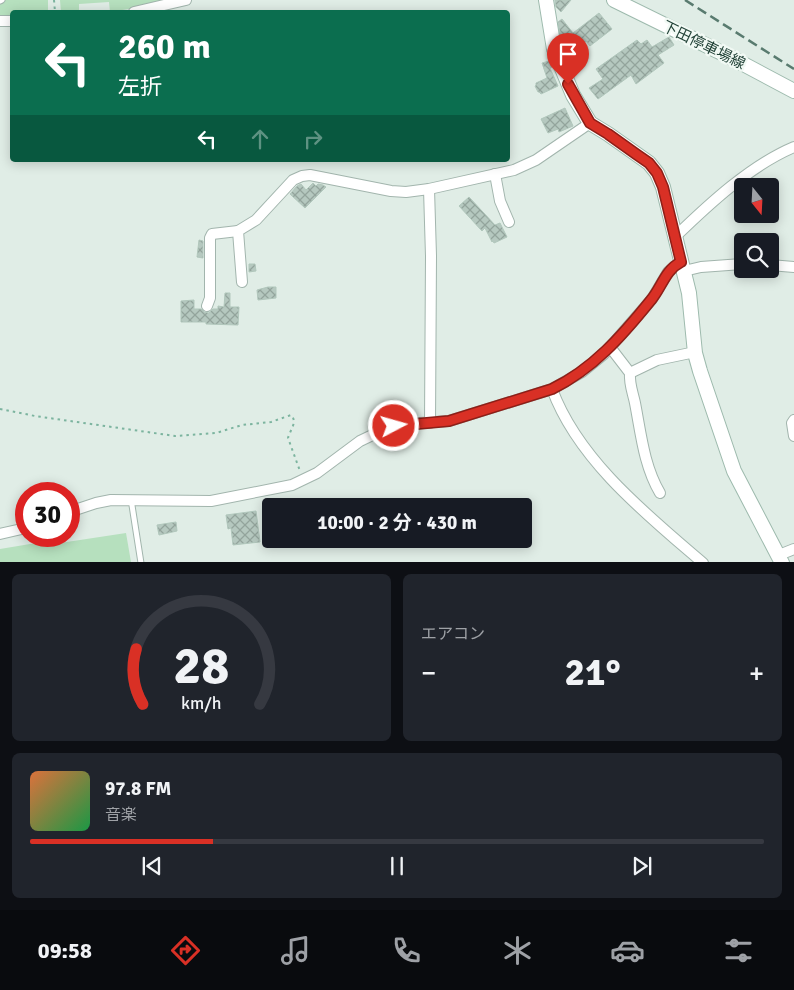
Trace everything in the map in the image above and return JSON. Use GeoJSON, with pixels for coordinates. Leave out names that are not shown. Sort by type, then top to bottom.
{"type":"FeatureCollection","features":[{"type":"Feature","properties":{"kind":"street"},"geometry":{"type":"LineString","coordinates":[[143,10],[186,0]]}},
{"type":"Feature","properties":{"kind":"street"},"geometry":{"type":"LineString","coordinates":[[546,0],[554,49],[573,94],[590,123],[649,163],[657,173],[663,187],[689,293],[695,352],[719,431],[734,471],[781,559],[794,549]]}},
{"type":"Feature","properties":{"kind":"street","name":"下田停車場線"},"geometry":{"type":"LineString","coordinates":[[614,0],[794,91]]}},
{"type":"Feature","properties":{"kind":"street"},"geometry":{"type":"LineString","coordinates":[[207,306],[210,298],[210,238],[212,234],[238,231],[256,220],[293,180],[310,175],[391,191],[406,192],[429,189],[514,170],[536,160],[590,123]]}},
{"type":"Feature","properties":{"kind":"street"},"geometry":{"type":"LineString","coordinates":[[676,236],[699,214],[747,175],[778,153],[794,147]]}},
{"type":"Feature","properties":{"kind":"street"},"geometry":{"type":"LineString","coordinates":[[495,174],[500,201],[509,222]]}},
{"type":"Feature","properties":{"kind":"street"},"geometry":{"type":"LineString","coordinates":[[429,189],[431,256],[430,423]]}},
{"type":"Feature","properties":{"kind":"street"},"geometry":{"type":"LineString","coordinates":[[238,231],[242,282]]}},
{"type":"Feature","properties":{"kind":"street"},"geometry":{"type":"LineString","coordinates":[[80,508],[96,503],[131,499],[211,500],[292,485],[317,473],[360,441],[394,426],[459,418],[552,389],[582,372],[610,347],[652,299],[668,272],[675,266],[701,267],[734,265]]}},
{"type":"Feature","properties":{"kind":"street"},"geometry":{"type":"LineString","coordinates":[[779,266],[794,267]]}},
{"type":"Feature","properties":{"kind":"street"},"geometry":{"type":"LineString","coordinates":[[610,347],[630,373],[629,380],[635,401],[640,439],[655,484],[660,493]]}},
{"type":"Feature","properties":{"kind":"street"},"geometry":{"type":"LineString","coordinates":[[630,373],[657,360],[695,352]]}},
{"type":"Feature","properties":{"kind":"street"},"geometry":{"type":"LineString","coordinates":[[552,389],[571,428],[620,489],[703,562]]}},
{"type":"Feature","properties":{"kind":"street"},"geometry":{"type":"LineString","coordinates":[[794,420],[792,429],[794,436]]}},
{"type":"Feature","properties":{"kind":"street"},"geometry":{"type":"LineString","coordinates":[[0,534],[15,531]]}},
{"type":"Feature","properties":{"kind":"lane"},"geometry":{"type":"LineString","coordinates":[[131,499],[141,562]]}},
{"type":"Feature","properties":{"kind":"path"},"geometry":{"type":"LineString","coordinates":[[0,409],[35,416],[175,436],[216,434],[242,425],[271,422],[291,415],[294,418],[294,422],[288,438],[289,444],[304,480]]}},
{"type":"Feature","properties":{"kind":"green space"},"geometry":{"type":"Polygon","coordinates":[[[0,0],[48,0],[48,10],[10,10],[10,16],[0,17],[0,0]]]}},
{"type":"Feature","properties":{"kind":"green space"},"geometry":{"type":"Polygon","coordinates":[[[60,0],[167,0],[122,10],[110,10],[109,2],[79,4],[79,10],[61,10],[60,0]]]}},
{"type":"Feature","properties":{"kind":"green space"},"geometry":{"type":"Polygon","coordinates":[[[126,533],[131,562],[0,562],[0,549],[15,546],[80,547],[80,540],[126,533]]]}},
{"type":"Feature","properties":{"kind":"building"},"geometry":{"type":"Polygon","coordinates":[[[555,0],[571,0],[561,12],[556,7],[555,0]]]}},
{"type":"Feature","properties":{"kind":"building"},"geometry":{"type":"Polygon","coordinates":[[[599,13],[612,29],[590,46],[586,41],[567,56],[562,45],[567,42],[560,34],[558,22],[562,19],[573,33],[599,13]]]}},
{"type":"Feature","properties":{"kind":"building"},"geometry":{"type":"Polygon","coordinates":[[[669,37],[674,45],[658,55],[664,63],[636,84],[631,75],[598,99],[589,88],[603,79],[596,69],[637,40],[641,44],[647,40],[652,47],[669,37]]]}},
{"type":"Feature","properties":{"kind":"building"},"geometry":{"type":"Polygon","coordinates":[[[549,61],[558,86],[541,94],[535,86],[536,83],[547,78],[542,63],[549,61]]]}},
{"type":"Feature","properties":{"kind":"building"},"geometry":{"type":"Polygon","coordinates":[[[565,108],[573,126],[559,132],[558,129],[548,133],[541,119],[565,108]]]}},
{"type":"Feature","properties":{"kind":"building"},"geometry":{"type":"Polygon","coordinates":[[[313,183],[316,186],[318,184],[326,187],[305,208],[290,194],[301,184],[306,190],[313,183]]]}},
{"type":"Feature","properties":{"kind":"building"},"geometry":{"type":"Polygon","coordinates":[[[469,197],[495,225],[500,223],[507,237],[494,243],[492,242],[485,228],[482,231],[459,206],[469,197]]]}},
{"type":"Feature","properties":{"kind":"building"},"geometry":{"type":"Polygon","coordinates":[[[199,240],[203,241],[203,258],[197,257],[199,240]]]}},
{"type":"Feature","properties":{"kind":"building"},"geometry":{"type":"Polygon","coordinates":[[[249,264],[255,264],[256,271],[249,272],[249,264]]]}},
{"type":"Feature","properties":{"kind":"building"},"geometry":{"type":"Polygon","coordinates":[[[276,287],[276,298],[258,300],[257,290],[276,287]]]}},
{"type":"Feature","properties":{"kind":"building"},"geometry":{"type":"Polygon","coordinates":[[[225,293],[230,293],[230,307],[239,307],[238,325],[181,322],[181,301],[194,300],[194,309],[201,309],[209,313],[213,309],[218,309],[218,306],[224,307],[225,293]]]}},
{"type":"Feature","properties":{"kind":"building"},"geometry":{"type":"Polygon","coordinates":[[[256,511],[260,542],[233,545],[231,528],[228,529],[226,515],[256,511]]]}},
{"type":"Feature","properties":{"kind":"building"},"geometry":{"type":"Polygon","coordinates":[[[176,522],[177,531],[159,535],[157,525],[176,522]]]}},
{"type":"Feature","properties":{"kind":"railway"},"geometry":{"type":"LineString","coordinates":[[685,0],[794,69]]}},
{"type":"Feature","properties":{"kind":"route"},"geometry":{"type":"LineString","coordinates":[[394,426],[449,421],[552,389],[567,382],[604,354],[652,299],[668,272],[681,262],[663,187],[657,173],[649,163],[590,123],[568,84]]}}]}
